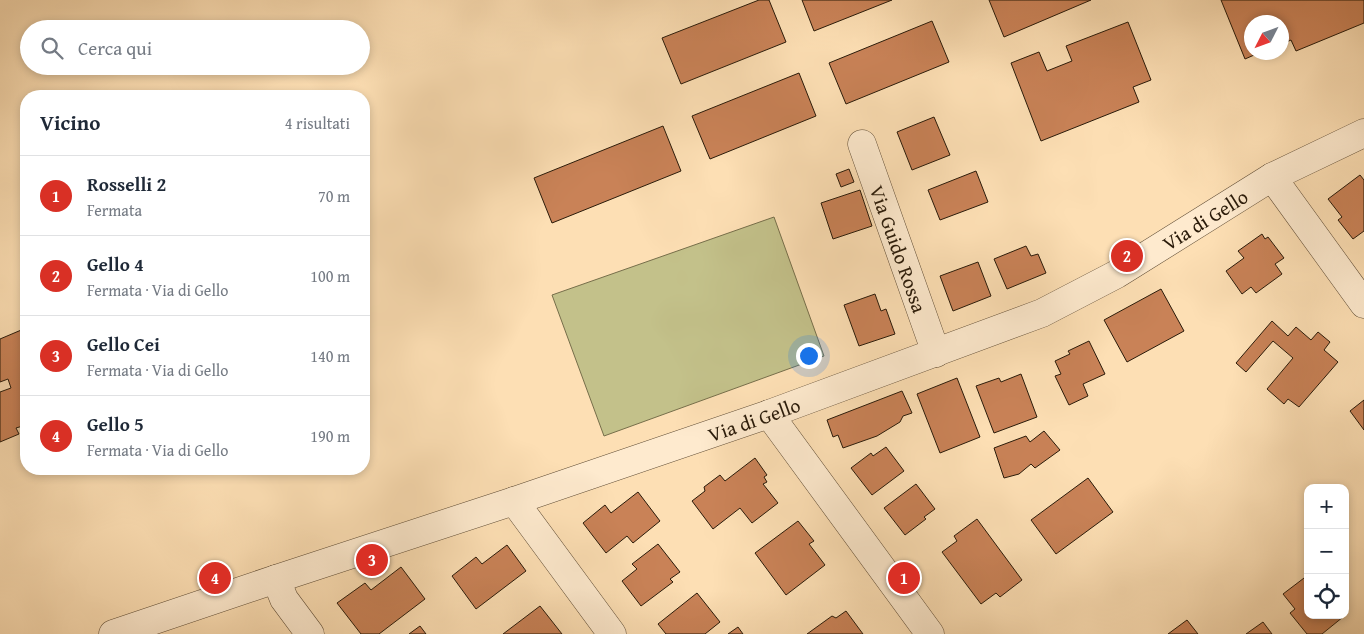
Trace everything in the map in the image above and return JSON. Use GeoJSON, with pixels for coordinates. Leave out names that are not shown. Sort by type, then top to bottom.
{"type":"FeatureCollection","features":[{"type":"Feature","properties":{"kind":"street","name":"Via di Gello"},"geometry":{"type":"LineString","coordinates":[[113,634],[769,414],[936,353],[1061,304],[1117,274],[1272,177],[1364,133]]}},
{"type":"Feature","properties":{"kind":"street","name":"Via Guido Rossa"},"geometry":{"type":"LineString","coordinates":[[862,144],[936,353]]}},
{"type":"Feature","properties":{"kind":"street"},"geometry":{"type":"LineString","coordinates":[[1272,177],[1364,304]]}},
{"type":"Feature","properties":{"kind":"street"},"geometry":{"type":"LineString","coordinates":[[769,414],[930,634]]}},
{"type":"Feature","properties":{"kind":"street"},"geometry":{"type":"LineString","coordinates":[[514,501],[612,634]]}},
{"type":"Feature","properties":{"kind":"street"},"geometry":{"type":"LineString","coordinates":[[276,579],[284,599],[310,634]]}},
{"type":"Feature","properties":{"kind":"shaded area"},"geometry":{"type":"Polygon","coordinates":[[[774,217],[824,356],[604,436],[552,295],[774,217]]]}},
{"type":"Feature","properties":{"kind":"building"},"geometry":{"type":"Polygon","coordinates":[[[759,0],[769,0],[786,42],[681,84],[662,38],[759,0]]]}},
{"type":"Feature","properties":{"kind":"building"},"geometry":{"type":"Polygon","coordinates":[[[802,0],[892,0],[814,31],[802,0]]]}},
{"type":"Feature","properties":{"kind":"building"},"geometry":{"type":"Polygon","coordinates":[[[989,0],[1091,0],[1004,37],[989,0]]]}},
{"type":"Feature","properties":{"kind":"building"},"geometry":{"type":"Polygon","coordinates":[[[1221,0],[1364,0],[1364,23],[1296,51],[1291,40],[1289,41],[1289,15],[1244,15],[1244,57],[1221,0]]]}},
{"type":"Feature","properties":{"kind":"building"},"geometry":{"type":"Polygon","coordinates":[[[932,21],[949,62],[846,104],[829,63],[932,21]]]}},
{"type":"Feature","properties":{"kind":"building"},"geometry":{"type":"Polygon","coordinates":[[[1128,22],[1151,80],[1133,87],[1139,102],[1041,141],[1011,63],[1039,52],[1047,71],[1072,61],[1066,46],[1128,22]]]}},
{"type":"Feature","properties":{"kind":"building"},"geometry":{"type":"Polygon","coordinates":[[[799,73],[816,116],[710,159],[692,116],[799,73]]]}},
{"type":"Feature","properties":{"kind":"building"},"geometry":{"type":"Polygon","coordinates":[[[934,117],[950,155],[912,170],[897,132],[934,117]]]}},
{"type":"Feature","properties":{"kind":"building"},"geometry":{"type":"Polygon","coordinates":[[[663,126],[681,171],[552,223],[534,178],[663,126]]]}},
{"type":"Feature","properties":{"kind":"building"},"geometry":{"type":"Polygon","coordinates":[[[849,169],[854,182],[841,187],[836,174],[849,169]]]}},
{"type":"Feature","properties":{"kind":"building"},"geometry":{"type":"Polygon","coordinates":[[[976,171],[988,202],[940,220],[928,190],[976,171]]]}},
{"type":"Feature","properties":{"kind":"building"},"geometry":{"type":"Polygon","coordinates":[[[1360,175],[1364,180],[1364,231],[1353,239],[1338,220],[1342,217],[1328,199],[1360,175]]]}},
{"type":"Feature","properties":{"kind":"building"},"geometry":{"type":"Polygon","coordinates":[[[860,190],[872,226],[833,239],[821,203],[860,190]]]}},
{"type":"Feature","properties":{"kind":"building"},"geometry":{"type":"Polygon","coordinates":[[[1262,234],[1265,239],[1268,237],[1284,258],[1275,264],[1282,274],[1256,293],[1251,287],[1242,294],[1226,271],[1244,258],[1238,251],[1262,234]]]}},
{"type":"Feature","properties":{"kind":"building"},"geometry":{"type":"Polygon","coordinates":[[[1026,246],[1031,256],[1038,254],[1046,273],[1007,289],[994,259],[1026,246]]]}},
{"type":"Feature","properties":{"kind":"building"},"geometry":{"type":"Polygon","coordinates":[[[978,262],[991,296],[953,311],[940,276],[978,262]]]}},
{"type":"Feature","properties":{"kind":"building"},"geometry":{"type":"Polygon","coordinates":[[[1161,289],[1184,331],[1127,362],[1104,320],[1161,289]]]}},
{"type":"Feature","properties":{"kind":"building"},"geometry":{"type":"Polygon","coordinates":[[[875,294],[881,311],[886,309],[895,334],[859,346],[844,305],[875,294]]]}},
{"type":"Feature","properties":{"kind":"building"},"geometry":{"type":"Polygon","coordinates":[[[1272,321],[1288,336],[1296,327],[1311,340],[1318,332],[1330,342],[1324,350],[1338,362],[1299,407],[1288,399],[1284,404],[1267,389],[1293,358],[1273,341],[1246,372],[1236,363],[1272,321]]]}},
{"type":"Feature","properties":{"kind":"building"},"geometry":{"type":"Polygon","coordinates":[[[20,331],[20,427],[16,428],[19,434],[0,442],[0,392],[11,388],[8,379],[0,382],[0,339],[20,331]]]}},
{"type":"Feature","properties":{"kind":"building"},"geometry":{"type":"Polygon","coordinates":[[[1089,341],[1105,374],[1083,384],[1088,396],[1069,405],[1055,376],[1061,374],[1055,361],[1070,354],[1068,351],[1089,341]]]}},
{"type":"Feature","properties":{"kind":"building"},"geometry":{"type":"Polygon","coordinates":[[[1021,374],[1037,417],[994,433],[976,386],[999,378],[1001,382],[1021,374]]]}},
{"type":"Feature","properties":{"kind":"building"},"geometry":{"type":"Polygon","coordinates":[[[957,378],[980,437],[940,453],[917,394],[957,378]]]}},
{"type":"Feature","properties":{"kind":"building"},"geometry":{"type":"Polygon","coordinates":[[[902,391],[912,413],[903,416],[900,422],[877,436],[843,448],[838,435],[833,437],[827,420],[902,391]]]}},
{"type":"Feature","properties":{"kind":"building"},"geometry":{"type":"Polygon","coordinates":[[[1364,400],[1364,430],[1350,411],[1364,400]]]}},
{"type":"Feature","properties":{"kind":"building"},"geometry":{"type":"Polygon","coordinates":[[[1044,431],[1060,450],[1035,468],[1031,464],[1019,474],[1004,478],[994,448],[1026,436],[1030,442],[1044,431]]]}},
{"type":"Feature","properties":{"kind":"building"},"geometry":{"type":"Polygon","coordinates":[[[886,447],[904,471],[872,495],[851,468],[871,453],[873,456],[886,447]]]}},
{"type":"Feature","properties":{"kind":"building"},"geometry":{"type":"Polygon","coordinates":[[[755,458],[767,475],[764,477],[767,482],[763,484],[778,503],[752,523],[740,508],[713,529],[692,501],[705,491],[704,487],[720,475],[725,481],[755,458]]]}},
{"type":"Feature","properties":{"kind":"building"},"geometry":{"type":"Polygon","coordinates":[[[1088,478],[1113,512],[1056,554],[1031,520],[1088,478]]]}},
{"type":"Feature","properties":{"kind":"building"},"geometry":{"type":"Polygon","coordinates":[[[916,484],[935,509],[924,517],[926,519],[905,535],[884,508],[916,484]]]}},
{"type":"Feature","properties":{"kind":"building"},"geometry":{"type":"Polygon","coordinates":[[[638,492],[660,521],[633,543],[627,536],[606,553],[583,523],[605,505],[611,513],[638,492]]]}},
{"type":"Feature","properties":{"kind":"building"},"geometry":{"type":"Polygon","coordinates":[[[977,519],[1022,580],[1000,597],[996,593],[981,604],[942,552],[957,541],[954,536],[977,519]]]}},
{"type":"Feature","properties":{"kind":"building"},"geometry":{"type":"Polygon","coordinates":[[[798,521],[814,541],[809,544],[825,565],[786,595],[755,553],[798,521]]]}},
{"type":"Feature","properties":{"kind":"building"},"geometry":{"type":"Polygon","coordinates":[[[658,544],[680,572],[670,579],[673,582],[641,606],[622,581],[637,569],[632,564],[658,544]]]}},
{"type":"Feature","properties":{"kind":"building"},"geometry":{"type":"Polygon","coordinates":[[[507,545],[526,571],[476,609],[452,576],[476,557],[482,564],[507,545]]]}},
{"type":"Feature","properties":{"kind":"building"},"geometry":{"type":"Polygon","coordinates":[[[401,567],[425,599],[379,634],[361,634],[337,603],[365,583],[371,590],[401,567]]]}},
{"type":"Feature","properties":{"kind":"building"},"geometry":{"type":"Polygon","coordinates":[[[1304,578],[1304,619],[1341,619],[1322,634],[1307,634],[1290,613],[1295,609],[1283,594],[1304,578]]]}},
{"type":"Feature","properties":{"kind":"building"},"geometry":{"type":"Polygon","coordinates":[[[697,593],[720,622],[705,634],[666,634],[658,624],[697,593]]]}},
{"type":"Feature","properties":{"kind":"building"},"geometry":{"type":"Polygon","coordinates":[[[540,606],[562,634],[503,634],[540,606]]]}},
{"type":"Feature","properties":{"kind":"building"},"geometry":{"type":"Polygon","coordinates":[[[846,611],[863,634],[807,634],[832,616],[836,618],[846,611]]]}},
{"type":"Feature","properties":{"kind":"building"},"geometry":{"type":"Polygon","coordinates":[[[1187,620],[1198,634],[1168,634],[1187,620]]]}},
{"type":"Feature","properties":{"kind":"building"},"geometry":{"type":"Polygon","coordinates":[[[1263,622],[1272,634],[1246,634],[1263,622]]]}},
{"type":"Feature","properties":{"kind":"building"},"geometry":{"type":"Polygon","coordinates":[[[420,626],[426,634],[409,634],[420,626]]]}},
{"type":"Feature","properties":{"kind":"building"},"geometry":{"type":"Polygon","coordinates":[[[738,627],[743,634],[728,634],[738,627]]]}},
{"type":"Feature","properties":{"kind":"place","name":"Gello 4"},"geometry":{"type":"Point","coordinates":[1127,256]}},
{"type":"Feature","properties":{"kind":"place","name":"Gello Cei"},"geometry":{"type":"Point","coordinates":[372,560]}},
{"type":"Feature","properties":{"kind":"place","name":"Gello 5"},"geometry":{"type":"Point","coordinates":[215,578]}},
{"type":"Feature","properties":{"kind":"place","name":"Rosselli 2"},"geometry":{"type":"Point","coordinates":[904,578]}}]}
